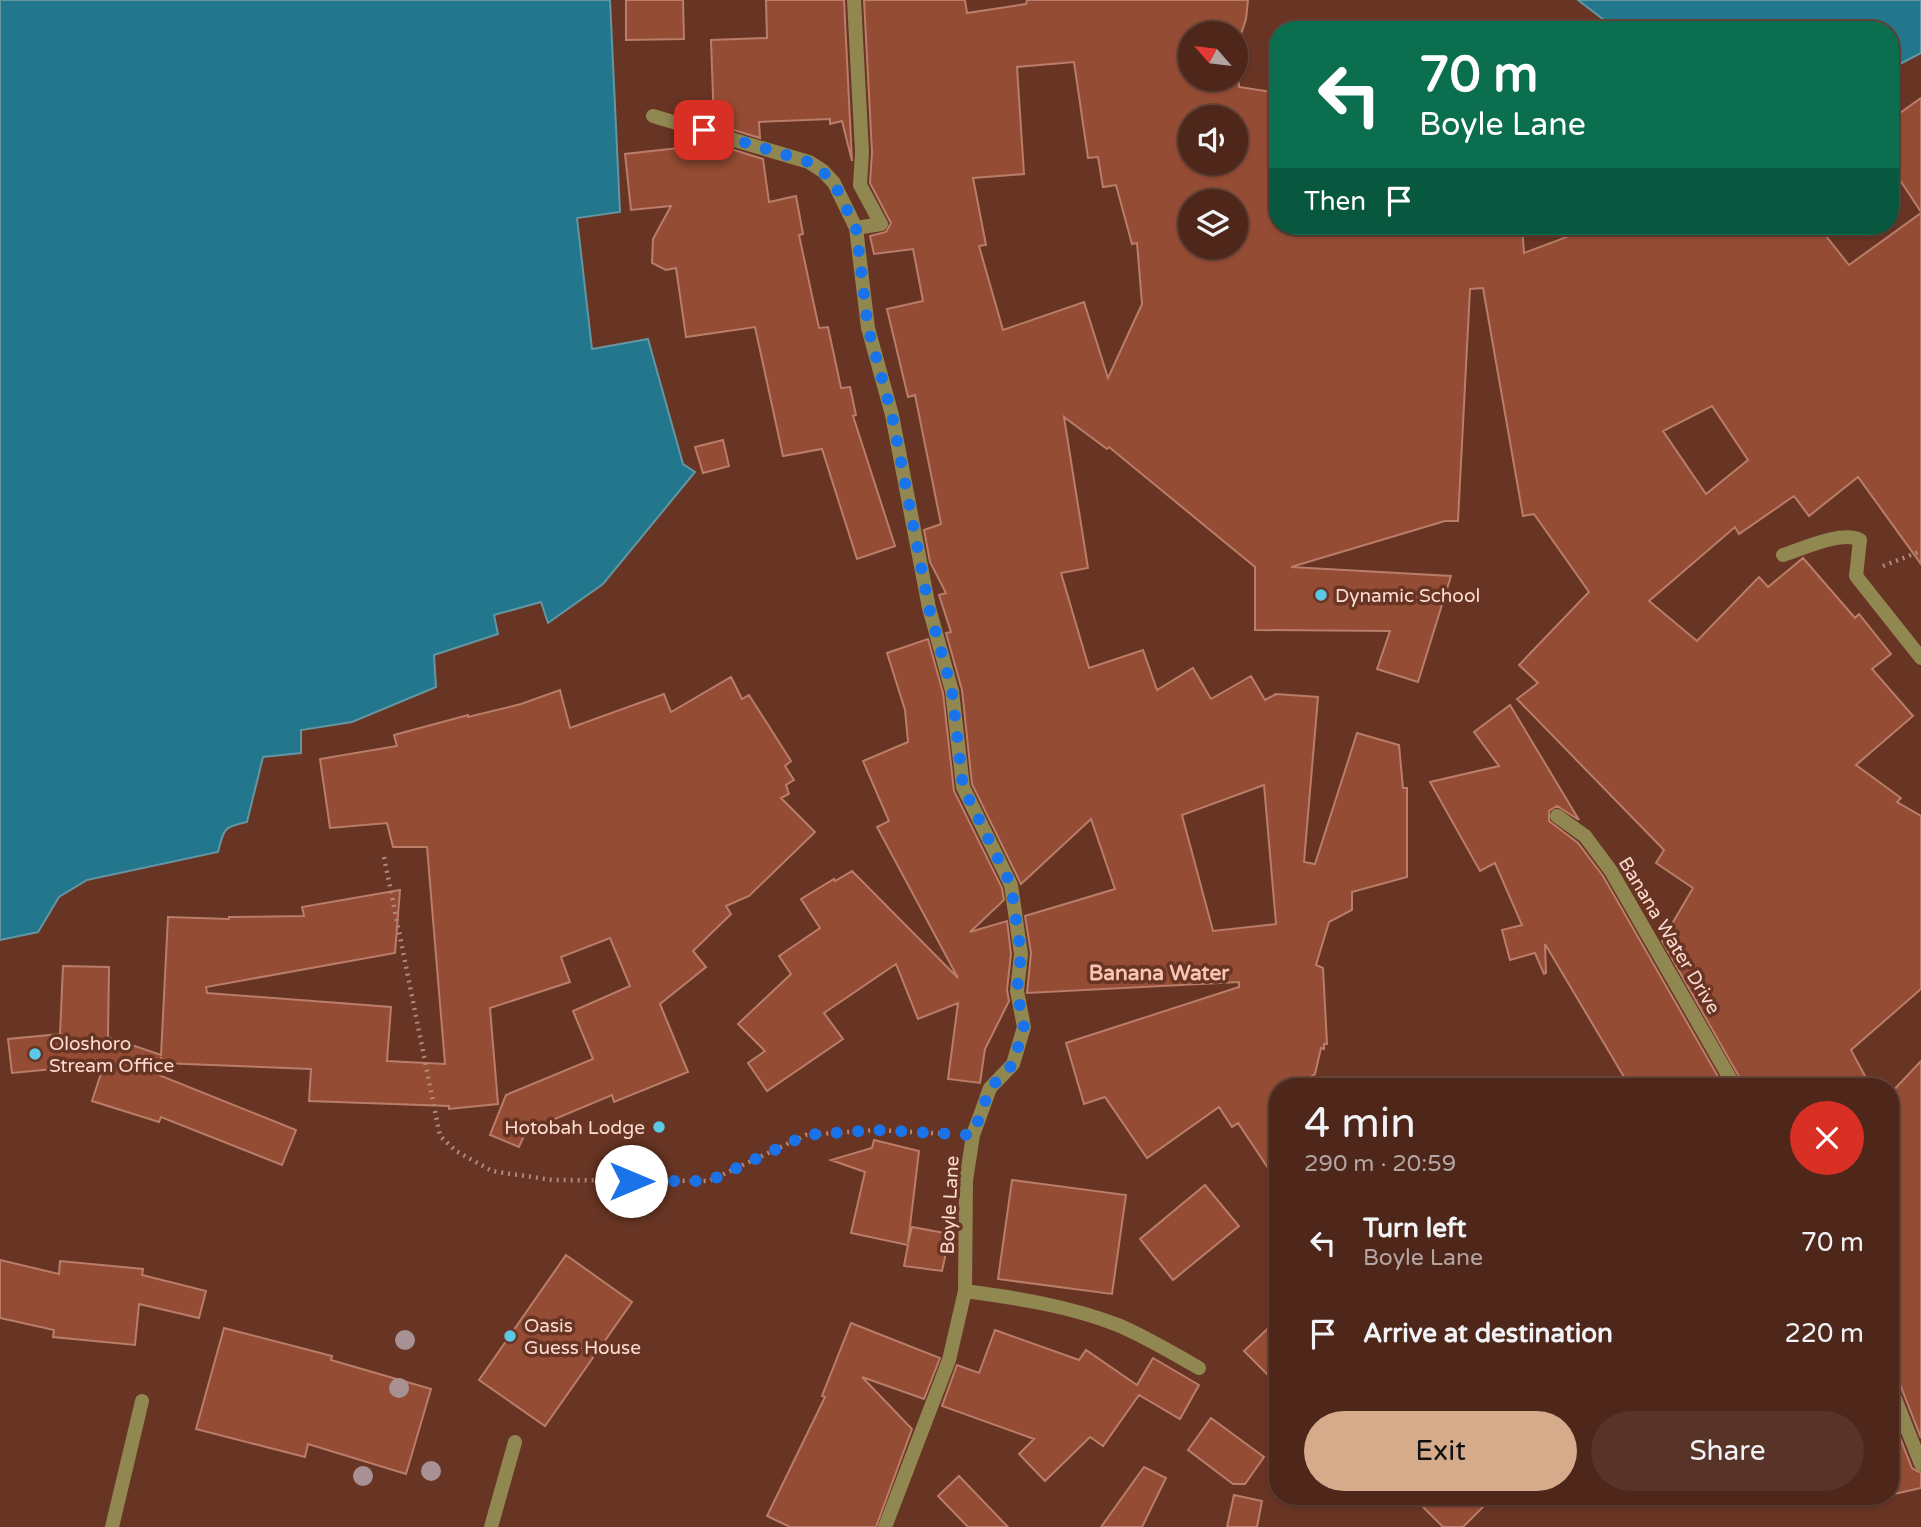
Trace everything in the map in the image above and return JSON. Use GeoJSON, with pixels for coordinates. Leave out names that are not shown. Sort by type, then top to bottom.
{"type":"FeatureCollection","features":[{"type":"Feature","properties":{"kind":"street"},"geometry":{"type":"LineString","coordinates":[[854,0],[862,152],[860,186],[881,224],[856,228]]}},
{"type":"Feature","properties":{"kind":"street","name":"Boyle Lane"},"geometry":{"type":"LineString","coordinates":[[653,116],[809,162],[834,183],[856,228],[868,328],[892,415],[929,608],[952,691],[963,787],[1011,885],[1021,954],[1017,991],[1024,1027],[1013,1064],[990,1088],[973,1135],[966,1181],[965,1291],[949,1360],[886,1527]]}},
{"type":"Feature","properties":{"kind":"street"},"geometry":{"type":"LineString","coordinates":[[1783,555],[1853,536],[1860,540],[1856,576],[1921,658]]}},
{"type":"Feature","properties":{"kind":"street","name":"Banana Water Drive"},"geometry":{"type":"LineString","coordinates":[[1556,816],[1585,836],[1611,871],[1730,1078]]}},
{"type":"Feature","properties":{"kind":"street"},"geometry":{"type":"LineString","coordinates":[[965,1291],[1043,1303],[1082,1313],[1118,1325],[1199,1368]]}},
{"type":"Feature","properties":{"kind":"street"},"geometry":{"type":"LineString","coordinates":[[112,1527],[142,1401]]}},
{"type":"Feature","properties":{"kind":"street"},"geometry":{"type":"LineString","coordinates":[[1899,1409],[1921,1464]]}},
{"type":"Feature","properties":{"kind":"street"},"geometry":{"type":"LineString","coordinates":[[491,1527],[515,1442]]}},
{"type":"Feature","properties":{"kind":"path"},"geometry":{"type":"LineString","coordinates":[[1856,576],[1921,551]]}},
{"type":"Feature","properties":{"kind":"path"},"geometry":{"type":"LineString","coordinates":[[384,857],[440,1136],[456,1151],[492,1171],[552,1180],[709,1181],[806,1135],[877,1130],[973,1135]]}},
{"type":"Feature","properties":{"kind":"water"},"geometry":{"type":"Polygon","coordinates":[[[0,0],[610,0],[620,212],[577,218],[592,349],[648,339],[683,464],[695,472],[603,584],[548,623],[541,602],[494,615],[498,634],[434,655],[436,687],[352,722],[301,730],[301,753],[263,757],[247,822],[226,830],[218,852],[87,880],[59,897],[38,932],[0,940],[0,0]]]}},
{"type":"Feature","properties":{"kind":"water"},"geometry":{"type":"Polygon","coordinates":[[[1578,0],[1921,0],[1921,53],[1899,64],[1899,21],[1605,21],[1578,0]]]}},
{"type":"Feature","properties":{"kind":"building"},"geometry":{"type":"Polygon","coordinates":[[[626,0],[683,0],[684,39],[626,40],[626,0]]]}},
{"type":"Feature","properties":{"kind":"building"},"geometry":{"type":"Polygon","coordinates":[[[766,0],[844,0],[852,161],[842,121],[830,124],[830,119],[759,122],[760,138],[714,124],[711,40],[767,38],[766,0]]]}},
{"type":"Feature","properties":{"kind":"building"},"geometry":{"type":"Polygon","coordinates":[[[864,0],[965,0],[967,13],[1026,4],[1027,0],[1248,0],[1245,21],[1178,21],[1178,91],[1248,91],[1248,88],[1269,92],[1269,235],[1523,235],[1524,253],[1572,235],[1825,235],[1849,265],[1891,235],[1899,235],[1899,229],[1921,213],[1921,564],[1858,477],[1809,516],[1794,496],[1739,534],[1735,527],[1649,601],[1697,641],[1759,577],[1768,587],[1803,558],[1855,618],[1859,614],[1891,654],[1872,669],[1913,716],[1856,765],[1901,798],[1897,802],[1921,816],[1921,989],[1851,1050],[1866,1078],[1740,1078],[1662,941],[1693,888],[1656,863],[1664,850],[1517,699],[1538,683],[1519,665],[1589,592],[1534,514],[1523,516],[1483,288],[1470,289],[1458,521],[1445,521],[1291,567],[1451,576],[1418,682],[1377,669],[1390,631],[1255,630],[1255,567],[1109,447],[1107,449],[1064,417],[1088,568],[1061,573],[1089,668],[1143,650],[1157,690],[1193,668],[1211,699],[1251,676],[1265,700],[1276,694],[1318,697],[1304,862],[1315,864],[1357,733],[1399,745],[1403,788],[1407,788],[1407,877],[1352,892],[1352,910],[1329,922],[1316,965],[1323,968],[1327,1044],[1324,1044],[1324,1049],[1321,1048],[1315,1074],[1309,1078],[1269,1078],[1269,1170],[1238,1123],[1232,1127],[1219,1107],[1147,1158],[1105,1097],[1084,1104],[1066,1043],[1239,987],[1239,982],[1027,993],[1031,953],[1025,916],[1115,889],[1091,819],[1021,884],[972,784],[962,690],[946,633],[951,632],[939,595],[946,593],[930,562],[924,530],[941,524],[915,395],[908,397],[887,309],[923,301],[913,249],[874,254],[870,236],[886,232],[891,223],[870,183],[872,152],[864,0]],[[1074,62],[1017,67],[1024,174],[973,178],[986,245],[979,246],[1003,330],[1084,302],[1108,378],[1142,304],[1137,243],[1132,244],[1116,185],[1103,187],[1098,157],[1088,158],[1074,62]],[[1712,406],[1663,431],[1706,494],[1748,460],[1712,406]],[[1264,785],[1182,815],[1213,931],[1276,924],[1264,785]]]}},
{"type":"Feature","properties":{"kind":"building"},"geometry":{"type":"Polygon","coordinates":[[[1921,98],[1921,212],[1899,179],[1899,114],[1921,98]]]}},
{"type":"Feature","properties":{"kind":"building"},"geometry":{"type":"Polygon","coordinates":[[[715,144],[763,159],[769,202],[796,196],[803,234],[799,235],[819,328],[828,327],[841,388],[850,387],[856,415],[853,416],[895,546],[857,559],[822,449],[783,456],[755,327],[686,337],[676,268],[666,270],[652,263],[653,239],[671,206],[631,210],[625,154],[715,144]]]}},
{"type":"Feature","properties":{"kind":"building"},"geometry":{"type":"Polygon","coordinates":[[[723,440],[729,466],[703,473],[695,447],[723,440]]]}},
{"type":"Feature","properties":{"kind":"building"},"geometry":{"type":"Polygon","coordinates":[[[928,639],[943,693],[954,791],[1002,888],[1004,900],[970,932],[1007,921],[1011,954],[1007,990],[1009,1001],[985,1049],[980,1083],[948,1079],[958,1003],[918,1019],[896,964],[824,1013],[843,1039],[767,1091],[748,1063],[765,1051],[738,1024],[791,974],[779,956],[820,928],[801,899],[834,879],[835,881],[852,871],[958,978],[877,827],[889,821],[863,761],[908,742],[905,710],[887,653],[928,639]]]}},
{"type":"Feature","properties":{"kind":"building"},"geometry":{"type":"Polygon","coordinates":[[[731,677],[742,699],[749,695],[791,761],[785,766],[794,780],[786,785],[789,794],[781,798],[815,832],[749,896],[726,906],[731,914],[693,951],[706,967],[660,1004],[688,1072],[614,1102],[612,1095],[526,1131],[519,1147],[490,1135],[506,1095],[593,1059],[573,1011],[630,986],[610,938],[561,957],[570,982],[490,1008],[498,1104],[449,1109],[449,1106],[309,1101],[311,1069],[161,1063],[161,1057],[160,1063],[124,1061],[296,1130],[282,1165],[161,1117],[159,1122],[92,1101],[105,1061],[96,1060],[95,1065],[12,1073],[8,1039],[60,1034],[63,966],[109,967],[108,1037],[161,1055],[168,917],[229,919],[304,916],[302,907],[400,890],[395,953],[206,987],[207,993],[391,1007],[387,1061],[445,1064],[427,847],[393,847],[387,823],[330,828],[320,759],[397,746],[394,735],[521,704],[560,690],[570,728],[664,694],[671,712],[731,677]]]}},
{"type":"Feature","properties":{"kind":"building"},"geometry":{"type":"Polygon","coordinates":[[[1510,705],[1579,820],[1557,806],[1549,811],[1549,821],[1578,843],[1603,876],[1719,1078],[1625,1078],[1545,944],[1544,974],[1535,953],[1510,960],[1502,930],[1522,925],[1495,863],[1480,871],[1430,782],[1499,766],[1474,732],[1510,705]]]}},
{"type":"Feature","properties":{"kind":"building"},"geometry":{"type":"Polygon","coordinates":[[[1921,1061],[1921,1438],[1899,1382],[1899,1084],[1921,1061]]]}},
{"type":"Feature","properties":{"kind":"building"},"geometry":{"type":"Polygon","coordinates":[[[874,1140],[919,1151],[908,1243],[912,1227],[950,1234],[942,1271],[904,1266],[908,1245],[851,1233],[865,1172],[831,1160],[872,1148],[874,1140]]]}},
{"type":"Feature","properties":{"kind":"building"},"geometry":{"type":"Polygon","coordinates":[[[1012,1180],[1126,1195],[1112,1294],[998,1279],[1012,1180]]]}},
{"type":"Feature","properties":{"kind":"building"},"geometry":{"type":"Polygon","coordinates":[[[1205,1185],[1239,1226],[1173,1280],[1140,1239],[1205,1185]]]}},
{"type":"Feature","properties":{"kind":"building"},"geometry":{"type":"Polygon","coordinates":[[[566,1255],[632,1302],[545,1426],[479,1380],[566,1255]]]}},
{"type":"Feature","properties":{"kind":"building"},"geometry":{"type":"Polygon","coordinates":[[[0,1260],[59,1274],[60,1261],[143,1269],[142,1275],[206,1291],[199,1318],[139,1304],[135,1345],[53,1337],[54,1330],[0,1318],[0,1260]]]}},
{"type":"Feature","properties":{"kind":"building"},"geometry":{"type":"Polygon","coordinates":[[[851,1323],[940,1358],[924,1399],[862,1377],[912,1429],[876,1527],[790,1527],[767,1516],[825,1397],[822,1396],[851,1323]]]}},
{"type":"Feature","properties":{"kind":"building"},"geometry":{"type":"Polygon","coordinates":[[[1269,1327],[1269,1376],[1244,1351],[1269,1327]]]}},
{"type":"Feature","properties":{"kind":"building"},"geometry":{"type":"Polygon","coordinates":[[[224,1328],[332,1356],[331,1360],[431,1389],[406,1474],[308,1444],[305,1457],[196,1429],[224,1328]]]}},
{"type":"Feature","properties":{"kind":"building"},"geometry":{"type":"Polygon","coordinates":[[[995,1330],[1079,1360],[1086,1350],[1137,1385],[1153,1358],[1199,1385],[1180,1419],[1139,1395],[1103,1446],[1090,1437],[1045,1481],[1019,1454],[1034,1439],[942,1406],[957,1365],[979,1373],[995,1330]]]}},
{"type":"Feature","properties":{"kind":"building"},"geometry":{"type":"Polygon","coordinates":[[[1211,1418],[1264,1457],[1245,1484],[1233,1484],[1188,1450],[1211,1418]]]}},
{"type":"Feature","properties":{"kind":"building"},"geometry":{"type":"Polygon","coordinates":[[[1899,1435],[1912,1468],[1921,1473],[1921,1488],[1899,1493],[1899,1435]]]}},
{"type":"Feature","properties":{"kind":"building"},"geometry":{"type":"Polygon","coordinates":[[[1144,1467],[1166,1478],[1142,1527],[1101,1527],[1144,1467]]]}},
{"type":"Feature","properties":{"kind":"building"},"geometry":{"type":"Polygon","coordinates":[[[959,1476],[1008,1527],[968,1527],[938,1496],[959,1476]]]}},
{"type":"Feature","properties":{"kind":"building"},"geometry":{"type":"Polygon","coordinates":[[[1234,1495],[1262,1501],[1257,1527],[1227,1527],[1234,1495]]]}},
{"type":"Feature","properties":{"kind":"building"},"geometry":{"type":"Polygon","coordinates":[[[1421,1505],[1485,1505],[1463,1527],[1443,1527],[1421,1505]]]}},
{"type":"Feature","properties":{"kind":"place","name":"Dynamic School"},"geometry":{"type":"Point","coordinates":[1321,595]}},
{"type":"Feature","properties":{"kind":"place","name":"Oloshoro Stream Office"},"geometry":{"type":"Point","coordinates":[35,1054]}},
{"type":"Feature","properties":{"kind":"place","name":"Hotobah Lodge"},"geometry":{"type":"Point","coordinates":[659,1127]}},
{"type":"Feature","properties":{"kind":"place","name":"Oasis Guess House"},"geometry":{"type":"Point","coordinates":[510,1336]}},
{"type":"Feature","properties":{"kind":"district","name":"Banana Water"},"geometry":{"type":"Point","coordinates":[1159,973]}},
{"type":"Feature","properties":{"kind":"route"},"geometry":{"type":"LineString","coordinates":[[631,1181],[709,1181],[806,1135],[877,1130],[973,1135],[990,1088],[1013,1064],[1024,1027],[1017,991],[1021,954],[1011,885],[963,787],[952,691],[929,608],[892,415],[868,328],[856,228],[834,183],[809,162],[704,130]]}}]}
